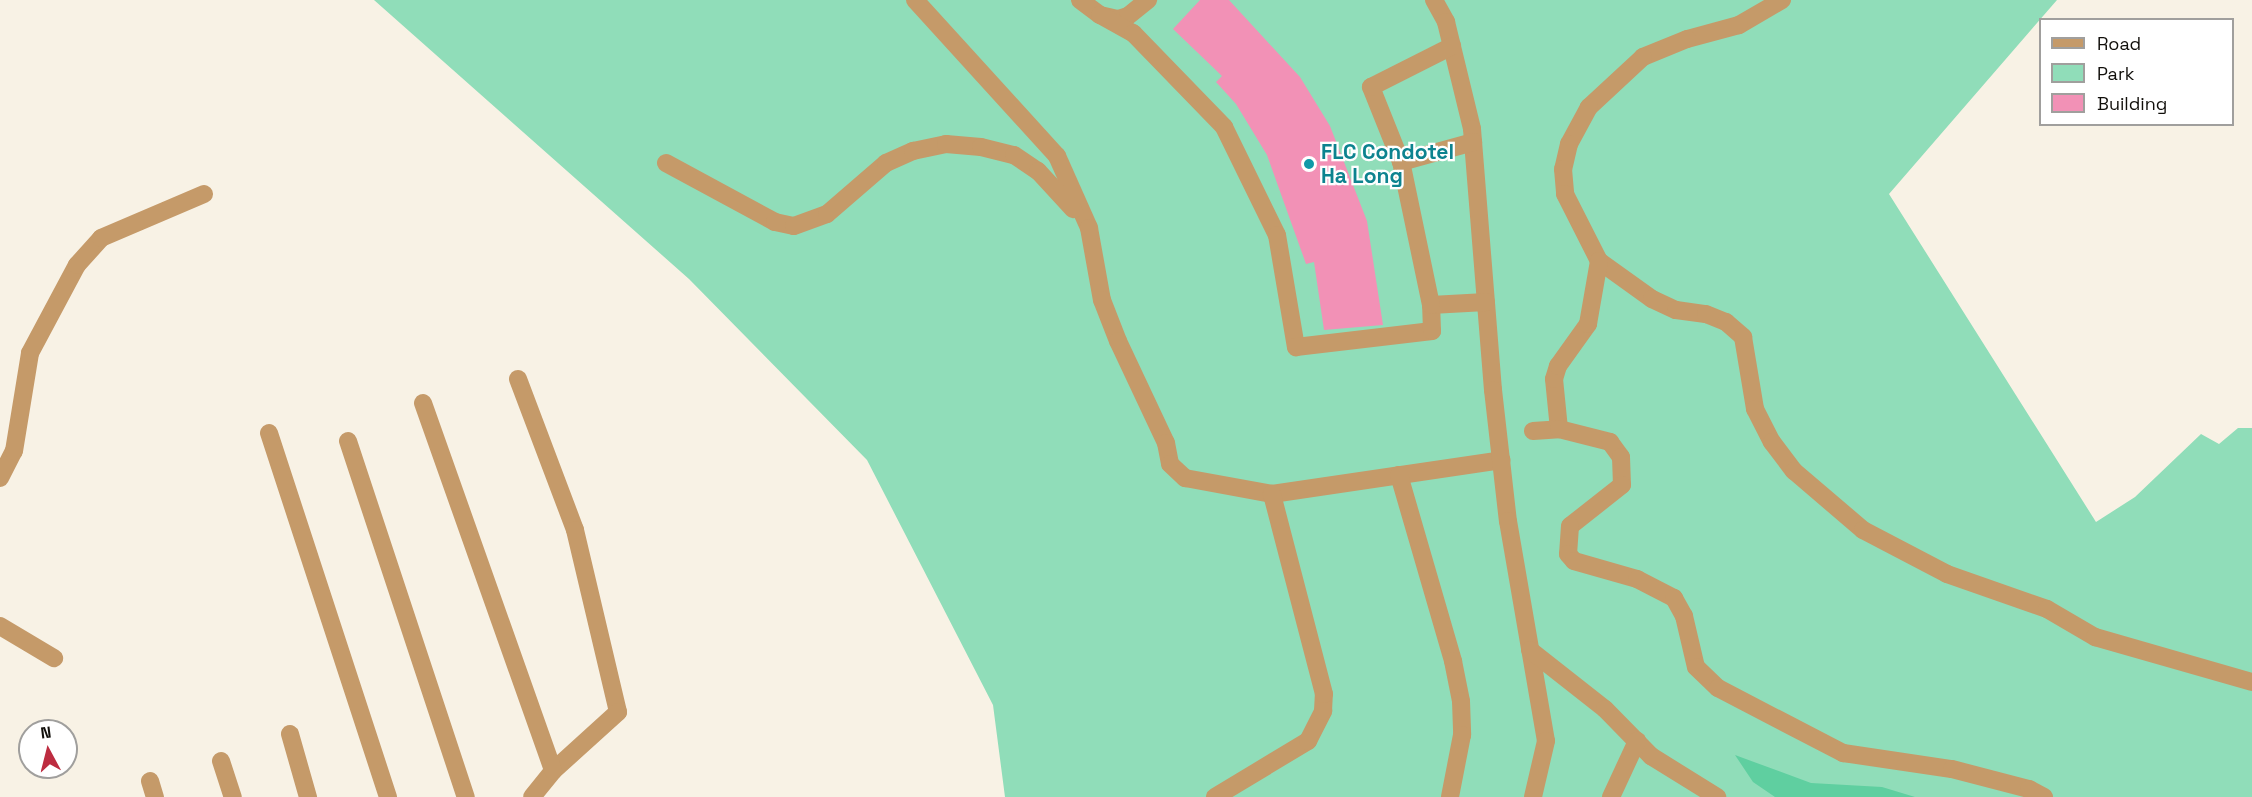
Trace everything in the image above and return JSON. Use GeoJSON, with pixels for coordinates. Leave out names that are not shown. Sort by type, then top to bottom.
{"type":"FeatureCollection","features":[{"type":"Feature","properties":{"kind":"street"},"geometry":{"type":"LineString","coordinates":[[915,0],[1058,156],[1089,228],[1102,300],[1166,443],[1170,464],[1185,478],[1272,494],[1501,460]]}},
{"type":"Feature","properties":{"kind":"street"},"geometry":{"type":"LineString","coordinates":[[1080,0],[1100,15],[1132,33],[1224,127],[1277,235],[1296,347],[1432,331],[1431,305],[1401,162],[1371,87],[1452,46]]}},
{"type":"Feature","properties":{"kind":"street"},"geometry":{"type":"LineString","coordinates":[[1100,15],[1118,20],[1128,16],[1148,0]]}},
{"type":"Feature","properties":{"kind":"street"},"geometry":{"type":"LineString","coordinates":[[1782,0],[1739,25],[1687,39],[1643,57],[1589,107],[1569,144],[1563,170],[1564,194],[1599,261],[1652,300],[1676,310],[1706,314],[1726,322],[1743,337],[1755,409],[1772,442],[1794,471],[1863,530],[1947,574],[2047,609],[2095,637],[2252,682]]}},
{"type":"Feature","properties":{"kind":"street"},"geometry":{"type":"LineString","coordinates":[[1443,2],[1473,142],[1501,460],[1546,741],[1533,797]]}},
{"type":"Feature","properties":{"kind":"street"},"geometry":{"type":"LineString","coordinates":[[1401,162],[1473,142]]}},
{"type":"Feature","properties":{"kind":"street"},"geometry":{"type":"LineString","coordinates":[[666,163],[776,222],[794,226],[827,214],[886,163],[913,151],[945,144],[981,147],[1014,155],[1038,171],[1089,228]]}},
{"type":"Feature","properties":{"kind":"street"},"geometry":{"type":"LineString","coordinates":[[0,478],[14,451],[30,353],[77,265],[101,238],[204,194]]}},
{"type":"Feature","properties":{"kind":"street"},"geometry":{"type":"LineString","coordinates":[[1559,429],[1554,379],[1558,366],[1588,324],[1599,261]]}},
{"type":"Feature","properties":{"kind":"street"},"geometry":{"type":"LineString","coordinates":[[1431,305],[1486,302]]}},
{"type":"Feature","properties":{"kind":"street"},"geometry":{"type":"LineString","coordinates":[[518,379],[575,530],[618,712],[553,771],[532,797]]}},
{"type":"Feature","properties":{"kind":"street"},"geometry":{"type":"LineString","coordinates":[[423,403],[553,771]]}},
{"type":"Feature","properties":{"kind":"street"},"geometry":{"type":"LineString","coordinates":[[1533,430],[1559,429],[1610,442],[1624,468],[1622,485],[1569,526],[1568,555],[1574,561],[1636,579],[1674,598],[1684,616],[1696,667],[1705,678],[1843,753],[1952,769],[2029,789],[2044,797]]}},
{"type":"Feature","properties":{"kind":"street"},"geometry":{"type":"LineString","coordinates":[[269,434],[388,797]]}},
{"type":"Feature","properties":{"kind":"street"},"geometry":{"type":"LineString","coordinates":[[348,441],[466,797]]}},
{"type":"Feature","properties":{"kind":"street"},"geometry":{"type":"LineString","coordinates":[[1399,475],[1453,661],[1461,701],[1462,735],[1449,797]]}},
{"type":"Feature","properties":{"kind":"street"},"geometry":{"type":"LineString","coordinates":[[1215,797],[1308,741],[1323,711],[1324,694],[1272,494]]}},
{"type":"Feature","properties":{"kind":"street"},"geometry":{"type":"LineString","coordinates":[[0,626],[54,658]]}},
{"type":"Feature","properties":{"kind":"street"},"geometry":{"type":"LineString","coordinates":[[1530,650],[1605,709],[1651,756],[1717,797]]}},
{"type":"Feature","properties":{"kind":"street"},"geometry":{"type":"LineString","coordinates":[[290,734],[308,797]]}},
{"type":"Feature","properties":{"kind":"street"},"geometry":{"type":"LineString","coordinates":[[1611,797],[1637,741]]}},
{"type":"Feature","properties":{"kind":"street"},"geometry":{"type":"LineString","coordinates":[[221,761],[233,797]]}},
{"type":"Feature","properties":{"kind":"green space"},"geometry":{"type":"Polygon","coordinates":[[[374,0],[2057,0],[2039,18],[2039,21],[1889,194],[2096,522],[2135,497],[2201,434],[2219,444],[2238,428],[2252,428],[2252,797],[1005,797],[993,705],[867,460],[689,279],[374,0]]]}},
{"type":"Feature","properties":{"kind":"green space"},"geometry":{"type":"Polygon","coordinates":[[[1735,755],[1811,783],[1882,787],[1915,797],[1775,797],[1753,782],[1735,755]]]}},
{"type":"Feature","properties":{"kind":"building","name":"FLC Condotel Ha Long"},"geometry":{"type":"Polygon","coordinates":[[[1200,0],[1229,0],[1300,77],[1330,126],[1367,221],[1383,325],[1324,330],[1314,262],[1306,264],[1267,155],[1236,104],[1216,82],[1222,76],[1173,29],[1200,0]]]}},
{"type":"Feature","properties":{"kind":"place","name":"FLC Condotel Ha Long"},"geometry":{"type":"Point","coordinates":[1309,164]}}]}
